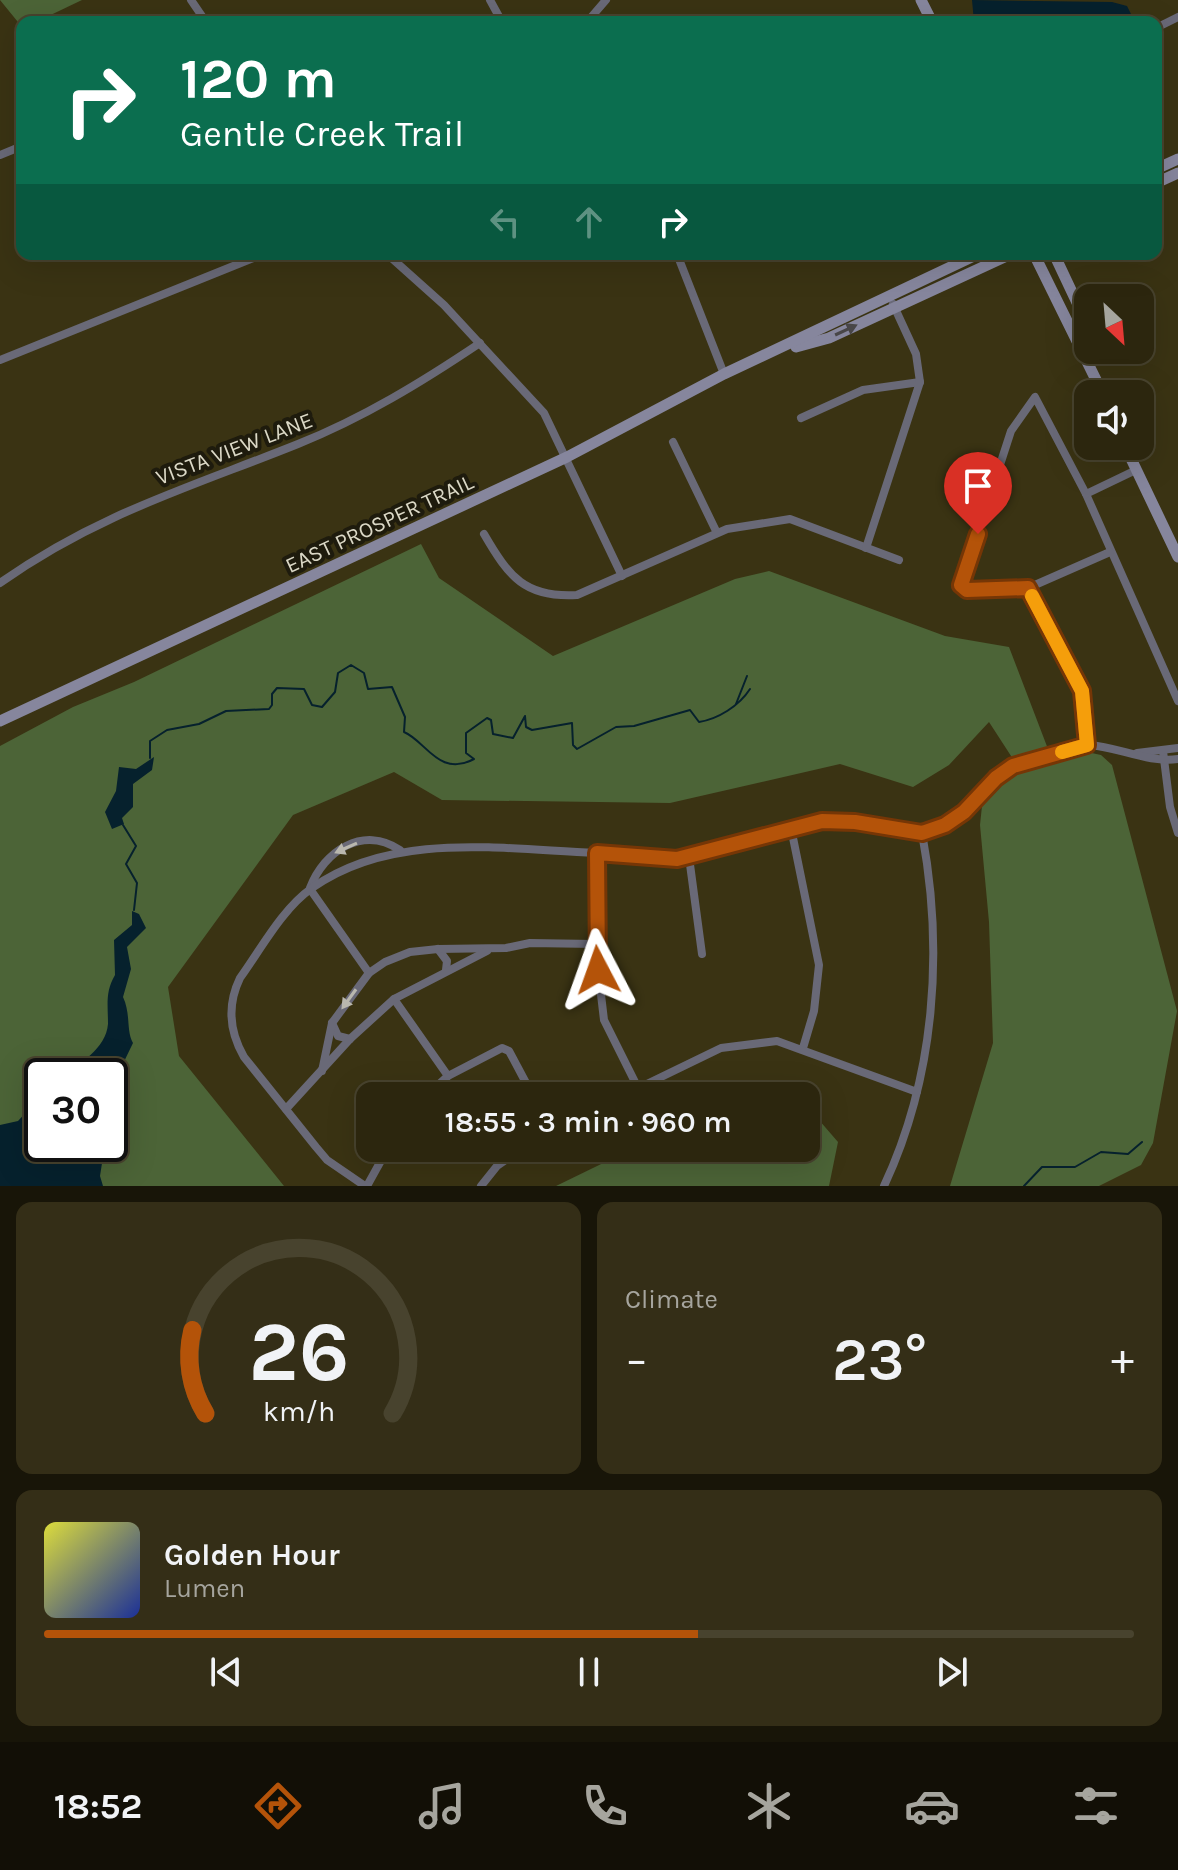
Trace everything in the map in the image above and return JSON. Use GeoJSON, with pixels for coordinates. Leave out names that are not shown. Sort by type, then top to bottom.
{"type":"FeatureCollection","features":[{"type":"Feature","properties":{"kind":"main road","name":"EAST PROSPER TRAIL"},"geometry":{"type":"LineString","coordinates":[[0,721],[567,457],[724,374],[965,260]]}},
{"type":"Feature","properties":{"kind":"main road","name":"EAST PROSPER TRAIL"},"geometry":{"type":"LineString","coordinates":[[772,353],[829,338],[998,260]]}},
{"type":"Feature","properties":{"kind":"main road"},"geometry":{"type":"LineString","coordinates":[[1037,260],[1074,332]]}},
{"type":"Feature","properties":{"kind":"main road"},"geometry":{"type":"LineString","coordinates":[[1057,260],[1074,296]]}},
{"type":"Feature","properties":{"kind":"main road"},"geometry":{"type":"LineString","coordinates":[[1131,460],[1178,557]]}},
{"type":"Feature","properties":{"kind":"street"},"geometry":{"type":"LineString","coordinates":[[592,16],[606,0]]}},
{"type":"Feature","properties":{"kind":"street"},"geometry":{"type":"LineString","coordinates":[[0,360],[248,260]]}},
{"type":"Feature","properties":{"kind":"street"},"geometry":{"type":"LineString","coordinates":[[394,260],[444,305],[544,413],[622,576]]}},
{"type":"Feature","properties":{"kind":"street"},"geometry":{"type":"LineString","coordinates":[[679,260],[724,374]]}},
{"type":"Feature","properties":{"kind":"street"},"geometry":{"type":"LineString","coordinates":[[866,548],[920,382],[916,354],[890,296]]}},
{"type":"Feature","properties":{"kind":"street","name":"VISTA VIEW LANE"},"geometry":{"type":"LineString","coordinates":[[0,583],[116,515],[356,418],[414,386],[480,343]]}},
{"type":"Feature","properties":{"kind":"street"},"geometry":{"type":"LineString","coordinates":[[801,418],[863,390],[920,382]]}},
{"type":"Feature","properties":{"kind":"street"},"geometry":{"type":"LineString","coordinates":[[1110,552],[1028,588],[967,590],[961,585],[1011,431],[1035,397],[1086,494],[1178,701]]}},
{"type":"Feature","properties":{"kind":"street"},"geometry":{"type":"LineString","coordinates":[[673,442],[717,533]]}},
{"type":"Feature","properties":{"kind":"street"},"geometry":{"type":"LineString","coordinates":[[1086,494],[1136,470]]}},
{"type":"Feature","properties":{"kind":"street"},"geometry":{"type":"LineString","coordinates":[[484,534],[501,563],[531,591],[555,596],[577,595],[717,533],[790,519],[899,560]]}},
{"type":"Feature","properties":{"kind":"street"},"geometry":{"type":"LineString","coordinates":[[1028,588],[1082,691],[1087,745]]}},
{"type":"Feature","properties":{"kind":"street"},"geometry":{"type":"LineString","coordinates":[[310,889],[334,875],[400,850],[597,853],[677,859],[822,821],[855,822],[922,833],[945,825],[964,812],[996,778],[1013,766],[1087,745],[1162,761],[1178,759]]}},
{"type":"Feature","properties":{"kind":"street"},"geometry":{"type":"LineString","coordinates":[[1128,754],[1178,748]]}},
{"type":"Feature","properties":{"kind":"street"},"geometry":{"type":"LineString","coordinates":[[1163,751],[1162,761],[1177,827]]}},
{"type":"Feature","properties":{"kind":"street"},"geometry":{"type":"LineString","coordinates":[[791,828],[819,965],[814,1011],[803,1048]]}},
{"type":"Feature","properties":{"kind":"street"},"geometry":{"type":"LineString","coordinates":[[884,1186],[906,1138],[917,1092],[933,989],[931,886],[922,833]]}},
{"type":"Feature","properties":{"kind":"street"},"geometry":{"type":"LineString","coordinates":[[380,1162],[366,1186],[327,1160],[235,1042],[230,1009],[240,978],[310,889],[318,866],[351,844],[374,839],[400,850]]}},
{"type":"Feature","properties":{"kind":"street"},"geometry":{"type":"LineString","coordinates":[[597,853],[595,944],[604,1020],[635,1082]]}},
{"type":"Feature","properties":{"kind":"street"},"geometry":{"type":"LineString","coordinates":[[689,857],[702,954]]}},
{"type":"Feature","properties":{"kind":"street"},"geometry":{"type":"LineString","coordinates":[[310,889],[369,973]]}},
{"type":"Feature","properties":{"kind":"street"},"geometry":{"type":"LineString","coordinates":[[322,1071],[332,1023],[369,973],[410,952],[530,943],[595,944]]}},
{"type":"Feature","properties":{"kind":"street"},"geometry":{"type":"LineString","coordinates":[[286,1109],[350,1039],[394,999],[493,948]]}},
{"type":"Feature","properties":{"kind":"street"},"geometry":{"type":"LineString","coordinates":[[438,949],[447,961],[446,970]]}},
{"type":"Feature","properties":{"kind":"street"},"geometry":{"type":"LineString","coordinates":[[394,999],[448,1076]]}},
{"type":"Feature","properties":{"kind":"street"},"geometry":{"type":"LineString","coordinates":[[332,1023],[338,1036],[350,1039]]}},
{"type":"Feature","properties":{"kind":"street"},"geometry":{"type":"LineString","coordinates":[[650,1082],[721,1048],[777,1041],[803,1048],[885,1083],[917,1092]]}},
{"type":"Feature","properties":{"kind":"street"},"geometry":{"type":"LineString","coordinates":[[441,1082],[502,1048],[509,1051],[526,1082]]}},
{"type":"Feature","properties":{"kind":"street"},"geometry":{"type":"LineString","coordinates":[[481,1186],[503,1162]]}},
{"type":"Feature","properties":{"kind":"green space"},"geometry":{"type":"Polygon","coordinates":[[[0,0],[82,0],[49,16],[16,16],[16,20],[0,0]]]}},
{"type":"Feature","properties":{"kind":"green space"},"geometry":{"type":"Polygon","coordinates":[[[421,544],[439,578],[553,656],[735,579],[769,571],[945,636],[1009,647],[1048,749],[1013,759],[989,722],[949,765],[913,787],[840,764],[670,803],[442,800],[394,772],[293,815],[168,987],[179,1056],[284,1186],[0,1186],[0,746],[73,707],[134,682],[421,544]]]}},
{"type":"Feature","properties":{"kind":"green space"},"geometry":{"type":"Polygon","coordinates":[[[1087,752],[1101,755],[1112,765],[1177,1011],[1153,1143],[1141,1165],[1099,1186],[950,1186],[993,1043],[989,922],[980,825],[982,806],[1011,776],[1087,752]]]}},
{"type":"Feature","properties":{"kind":"green space"},"geometry":{"type":"Polygon","coordinates":[[[820,1121],[838,1142],[829,1186],[556,1186],[605,1162],[820,1162],[820,1121]]]}},
{"type":"Feature","properties":{"kind":"water"},"geometry":{"type":"Polygon","coordinates":[[[972,0],[1112,2],[1127,6],[1132,16],[973,16],[972,0]]]}},
{"type":"Feature","properties":{"kind":"water"},"geometry":{"type":"Polygon","coordinates":[[[154,757],[152,770],[133,784],[133,807],[122,818],[124,824],[112,829],[105,812],[116,791],[119,767],[136,769],[154,757]]]}},
{"type":"Feature","properties":{"kind":"water"},"geometry":{"type":"Polygon","coordinates":[[[132,911],[139,914],[146,928],[127,947],[131,969],[123,997],[133,1043],[126,1058],[86,1058],[106,1033],[108,993],[115,975],[114,940],[132,925],[132,911]]]}},
{"type":"Feature","properties":{"kind":"water"},"geometry":{"type":"Polygon","coordinates":[[[24,1114],[24,1162],[102,1162],[100,1176],[103,1186],[0,1186],[0,1125],[18,1121],[24,1114]]]}},
{"type":"Feature","properties":{"kind":"waterway"},"geometry":{"type":"LineString","coordinates":[[150,758],[150,741],[167,730],[199,724],[226,711],[269,709],[272,694],[277,688],[304,689],[312,705],[322,707],[335,692],[338,673],[351,665],[364,673],[368,689],[392,687],[405,717],[404,732],[434,756],[451,764],[474,759],[466,753],[466,733],[487,718],[491,720],[493,734],[513,738],[525,716],[526,727],[532,730],[572,723],[573,745],[577,749],[616,727],[634,726],[690,710],[699,722],[713,718],[728,711],[750,689]]}},
{"type":"Feature","properties":{"kind":"waterway"},"geometry":{"type":"LineString","coordinates":[[736,704],[747,676]]}},
{"type":"Feature","properties":{"kind":"waterway"},"geometry":{"type":"LineString","coordinates":[[123,825],[136,846],[126,864],[137,883],[134,910]]}},
{"type":"Feature","properties":{"kind":"waterway"},"geometry":{"type":"LineString","coordinates":[[1024,1186],[1042,1167],[1075,1167],[1101,1152],[1128,1154],[1142,1142]]}},
{"type":"Feature","properties":{"kind":"slow traffic"},"geometry":{"type":"LineString","coordinates":[[1032,596],[1082,691],[1087,745],[1062,752]]}},
{"type":"Feature","properties":{"kind":"route"},"geometry":{"type":"LineString","coordinates":[[598,970],[595,944],[597,853],[677,859],[822,821],[855,822],[922,833],[945,825],[964,812],[996,778],[1013,766],[1087,745],[1082,691],[1053,641],[1028,588],[967,590],[961,585],[978,534]]}}]}
